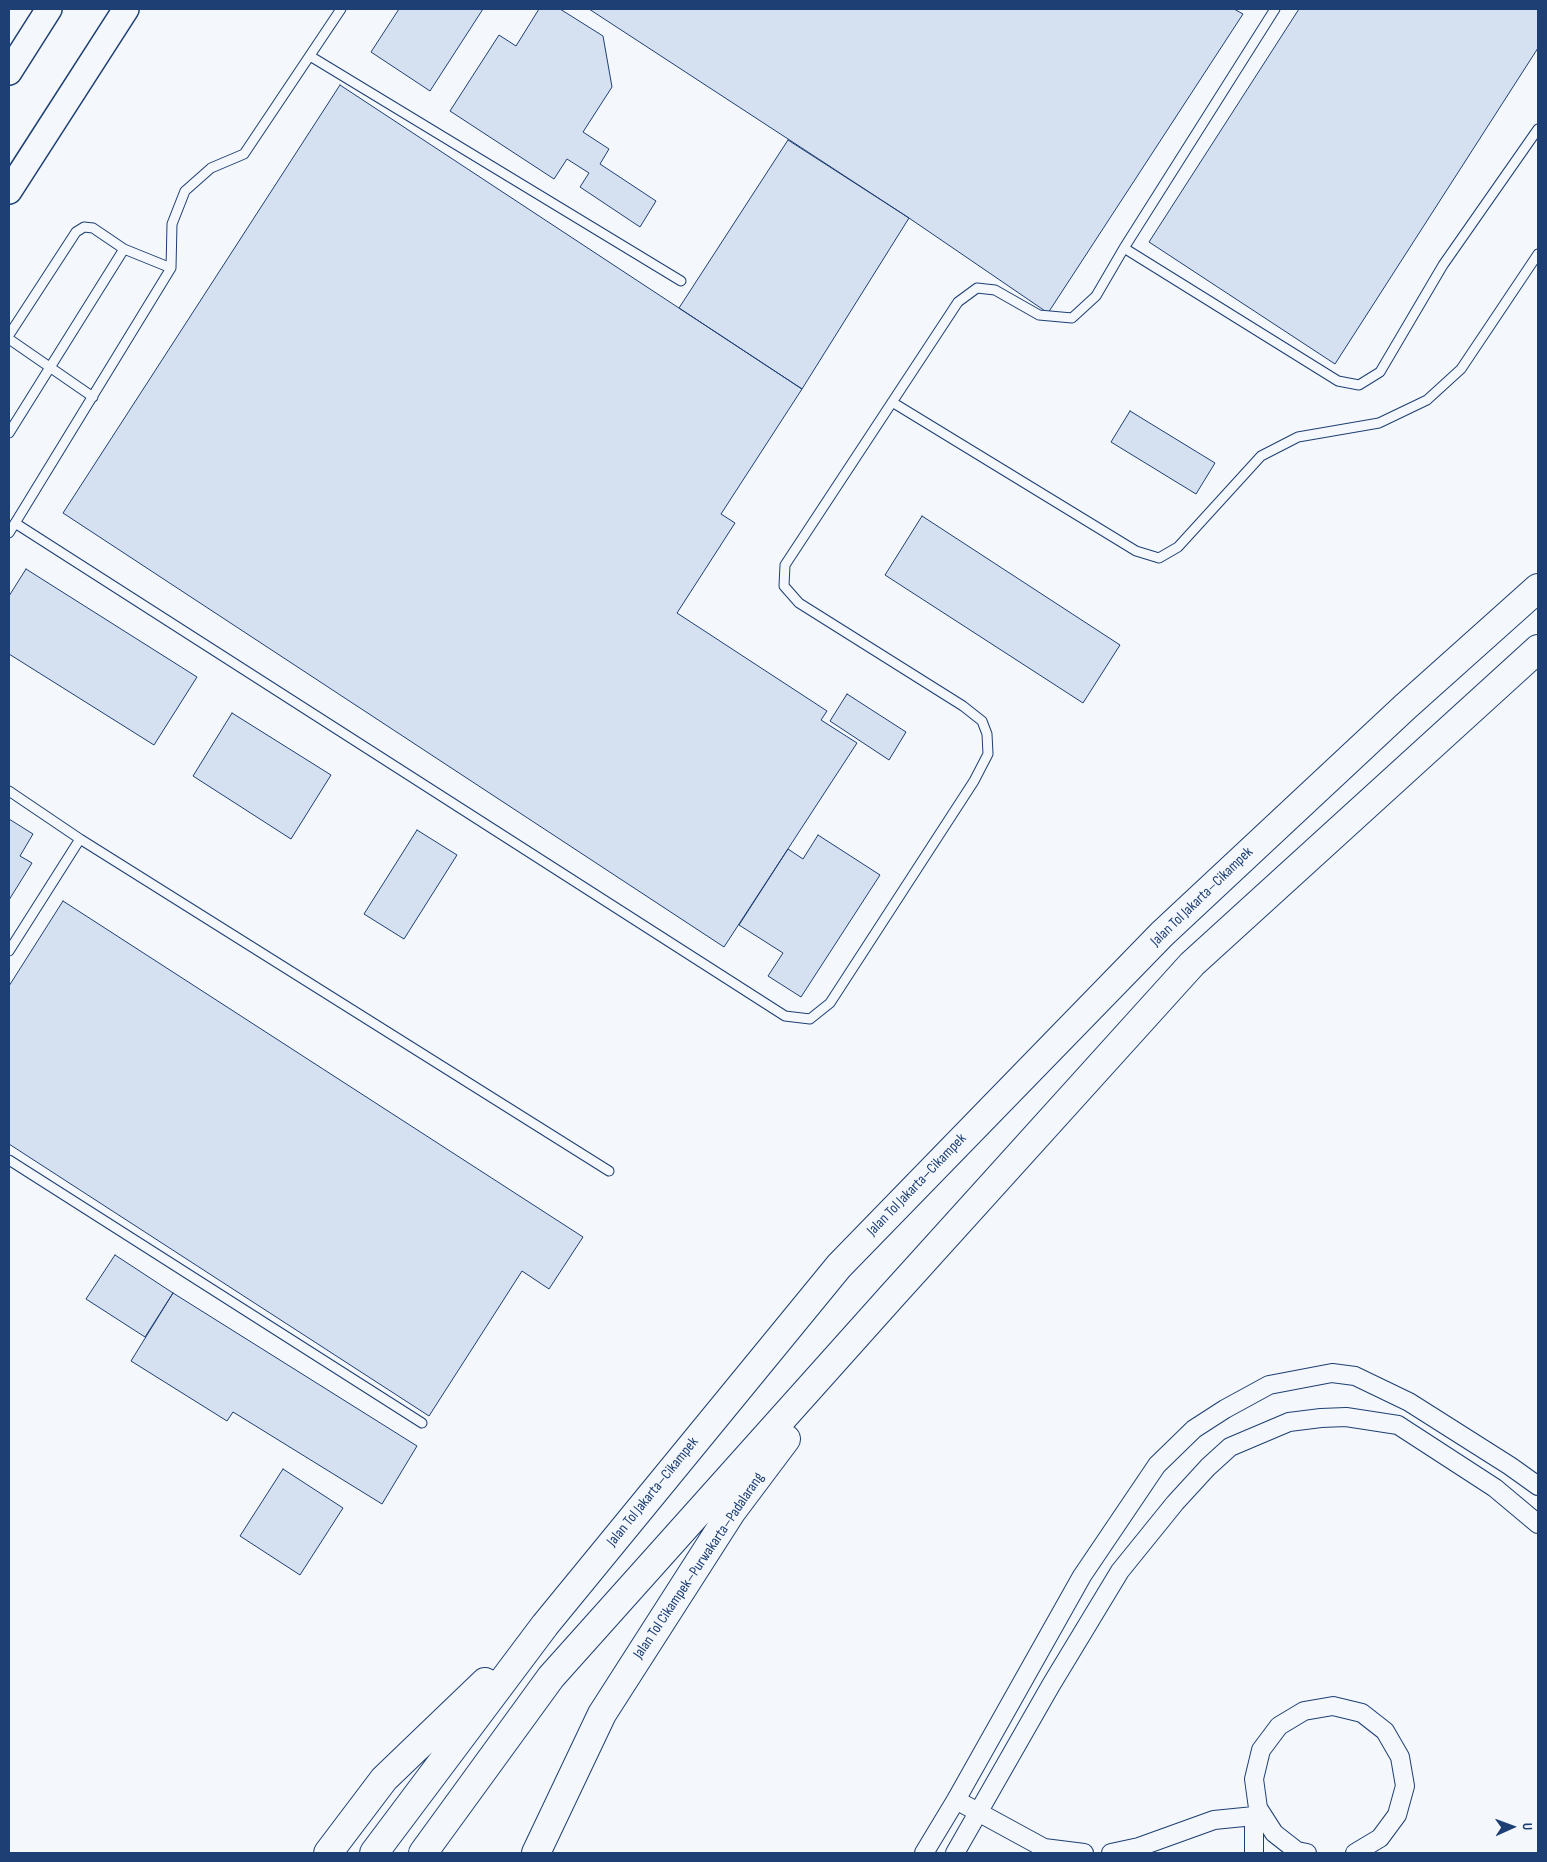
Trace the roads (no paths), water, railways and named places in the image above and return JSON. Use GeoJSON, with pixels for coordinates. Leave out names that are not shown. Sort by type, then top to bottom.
{"type":"FeatureCollection","features":[{"type":"Feature","properties":{"kind":"highway","name":"Jalan Tol Jakarta–Cikampek"},"geometry":{"type":"LineString","coordinates":[[374,1853],[545,1625],[839,1266],[1162,934],[1405,707],[1538,588]]}},
{"type":"Feature","properties":{"kind":"highway"},"geometry":{"type":"LineString","coordinates":[[423,1853],[551,1677],[1192,964],[1538,649]]}},
{"type":"Feature","properties":{"kind":"highway","name":"Jalan Tol Cikampek–Purwakarta–Padalarang"},"geometry":{"type":"LineString","coordinates":[[536,1853],[598,1722],[612,1698],[732,1511],[891,1297]]}},
{"type":"Feature","properties":{"kind":"highway"},"geometry":{"type":"LineString","coordinates":[[328,1853],[384,1779],[545,1625]]}},
{"type":"Feature","properties":{"kind":"street"},"geometry":{"type":"LineString","coordinates":[[9,72],[49,9]]}},
{"type":"Feature","properties":{"kind":"street"},"geometry":{"type":"LineString","coordinates":[[9,191],[126,9]]}},
{"type":"Feature","properties":{"kind":"street"},"geometry":{"type":"LineString","coordinates":[[924,1853],[956,1800],[1082,1576],[1157,1465],[1194,1429],[1225,1409],[1269,1385],[1332,1373],[1354,1376],[1410,1402],[1538,1486]]}},
{"type":"Feature","properties":{"kind":"street"},"geometry":{"type":"LineString","coordinates":[[955,1853],[1051,1685],[1120,1572],[1175,1503],[1208,1467],[1230,1447],[1289,1422],[1346,1417],[1398,1425],[1495,1488],[1538,1524]]}},
{"type":"Feature","properties":{"kind":"street"},"geometry":{"type":"LineString","coordinates":[[1254,1853],[1256,1812],[1254,1778],[1261,1750],[1279,1726],[1304,1711],[1333,1706],[1362,1713],[1385,1731],[1400,1757],[1405,1786],[1398,1814],[1380,1838],[1356,1853]]}},
{"type":"Feature","properties":{"kind":"street"},"geometry":{"type":"LineString","coordinates":[[956,1800],[1044,1848],[1084,1853]]}},
{"type":"Feature","properties":{"kind":"street"},"geometry":{"type":"LineString","coordinates":[[1111,1853],[1139,1847],[1214,1820],[1256,1812]]}},
{"type":"Feature","properties":{"kind":"street"},"geometry":{"type":"LineString","coordinates":[[1256,1812],[1274,1833],[1297,1851],[1307,1853]]}},
{"type":"Feature","properties":{"kind":"lane"},"geometry":{"type":"LineString","coordinates":[[9,533],[171,268],[172,224],[185,191],[211,168],[244,154],[341,9]]}},
{"type":"Feature","properties":{"kind":"lane"},"geometry":{"type":"LineString","coordinates":[[15,522],[785,1016],[810,1019],[830,1003],[974,781],[988,754],[987,734],[982,721],[963,706],[799,603],[784,586],[785,565],[958,302],[977,288],[995,290],[1039,315],[1072,318],[1096,296],[1124,248],[1275,9]]}},
{"type":"Feature","properties":{"kind":"lane"},"geometry":{"type":"LineString","coordinates":[[310,56],[681,282]]}},
{"type":"Feature","properties":{"kind":"lane"},"geometry":{"type":"LineString","coordinates":[[1124,248],[1338,381],[1359,385],[1380,372],[1443,265],[1538,129]]}},
{"type":"Feature","properties":{"kind":"lane"},"geometry":{"type":"LineString","coordinates":[[9,335],[76,232],[84,227],[92,228],[124,249],[171,268]]}},
{"type":"Feature","properties":{"kind":"lane"},"geometry":{"type":"LineString","coordinates":[[9,433],[124,249]]}},
{"type":"Feature","properties":{"kind":"lane"},"geometry":{"type":"LineString","coordinates":[[892,402],[1136,552],[1159,558],[1178,547],[1261,456],[1298,437],[1379,423],[1427,400],[1461,369],[1538,254]]}},
{"type":"Feature","properties":{"kind":"lane"},"geometry":{"type":"LineString","coordinates":[[9,339],[93,397]]}},
{"type":"Feature","properties":{"kind":"lane"},"geometry":{"type":"LineString","coordinates":[[9,791],[80,839],[609,1171]]}},
{"type":"Feature","properties":{"kind":"lane"},"geometry":{"type":"LineString","coordinates":[[9,951],[80,839]]}},
{"type":"Feature","properties":{"kind":"lane"},"geometry":{"type":"LineString","coordinates":[[9,1160],[422,1423]]}}]}
